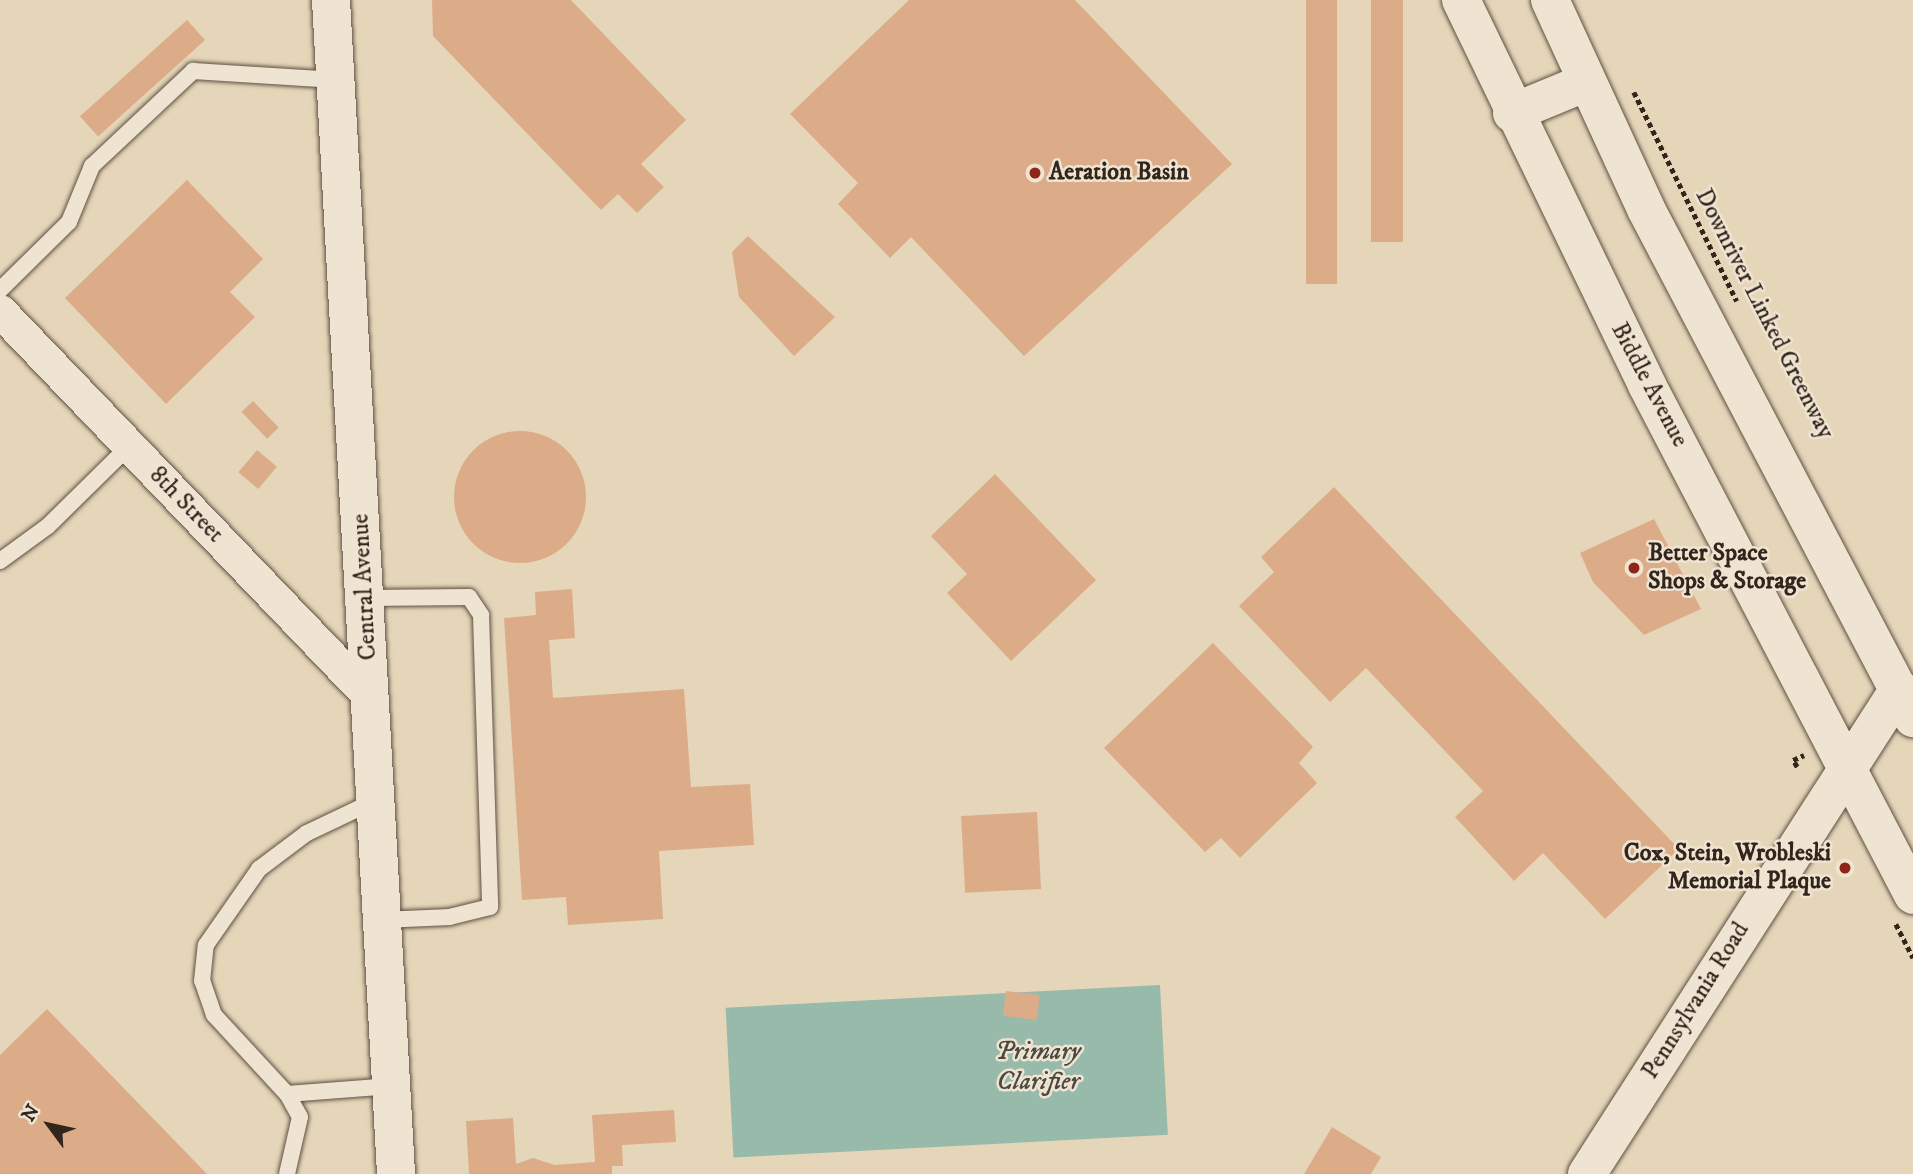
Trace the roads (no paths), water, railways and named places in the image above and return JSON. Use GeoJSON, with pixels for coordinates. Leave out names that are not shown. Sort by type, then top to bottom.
{"type":"FeatureCollection","features":[{"type":"Feature","properties":{"kind":"main road","name":"Central Avenue"},"geometry":{"type":"LineString","coordinates":[[331,0],[372,698],[396,1174]]}},
{"type":"Feature","properties":{"kind":"main road","name":"Biddle Avenue"},"geometry":{"type":"LineString","coordinates":[[1461,0],[1512,113],[1913,895]]}},
{"type":"Feature","properties":{"kind":"main road"},"geometry":{"type":"LineString","coordinates":[[1549,0],[1646,209],[1906,704]]}},
{"type":"Feature","properties":{"kind":"main road"},"geometry":{"type":"LineString","coordinates":[[1512,113],[1587,82]]}},
{"type":"Feature","properties":{"kind":"main road","name":"Pennsylvania Road"},"geometry":{"type":"LineString","coordinates":[[1587,1174],[1845,766],[1906,704]]}},
{"type":"Feature","properties":{"kind":"street","name":"8th Street"},"geometry":{"type":"LineString","coordinates":[[0,312],[372,698]]}},
{"type":"Feature","properties":{"kind":"lane"},"geometry":{"type":"LineString","coordinates":[[0,290],[69,222],[92,166],[193,71],[336,80]]}},
{"type":"Feature","properties":{"kind":"lane"},"geometry":{"type":"LineString","coordinates":[[0,561],[48,526],[129,446]]}},
{"type":"Feature","properties":{"kind":"lane"},"geometry":{"type":"LineString","coordinates":[[366,598],[469,597],[481,615],[490,906],[449,917],[383,920]]}},
{"type":"Feature","properties":{"kind":"lane"},"geometry":{"type":"LineString","coordinates":[[286,1174],[300,1117],[287,1094],[214,1015],[202,981],[206,945],[259,869],[307,833],[376,800]]}},
{"type":"Feature","properties":{"kind":"lane"},"geometry":{"type":"LineString","coordinates":[[287,1094],[392,1086]]}},
{"type":"Feature","properties":{"kind":"water","name":"Primary Clarifier"},"geometry":{"type":"Polygon","coordinates":[[[1160,985],[1168,1135],[733,1158],[726,1008],[1160,985]]]}},
{"type":"Feature","properties":{"kind":"place","name":"Aeration Basin"},"geometry":{"type":"Point","coordinates":[1035,173]}},
{"type":"Feature","properties":{"kind":"place","name":"Better Space Shops & Storage"},"geometry":{"type":"Point","coordinates":[1634,568]}},
{"type":"Feature","properties":{"kind":"place","name":"Cox, Stein, Wrobleski Memorial Plaque"},"geometry":{"type":"Point","coordinates":[1845,868]}}]}
